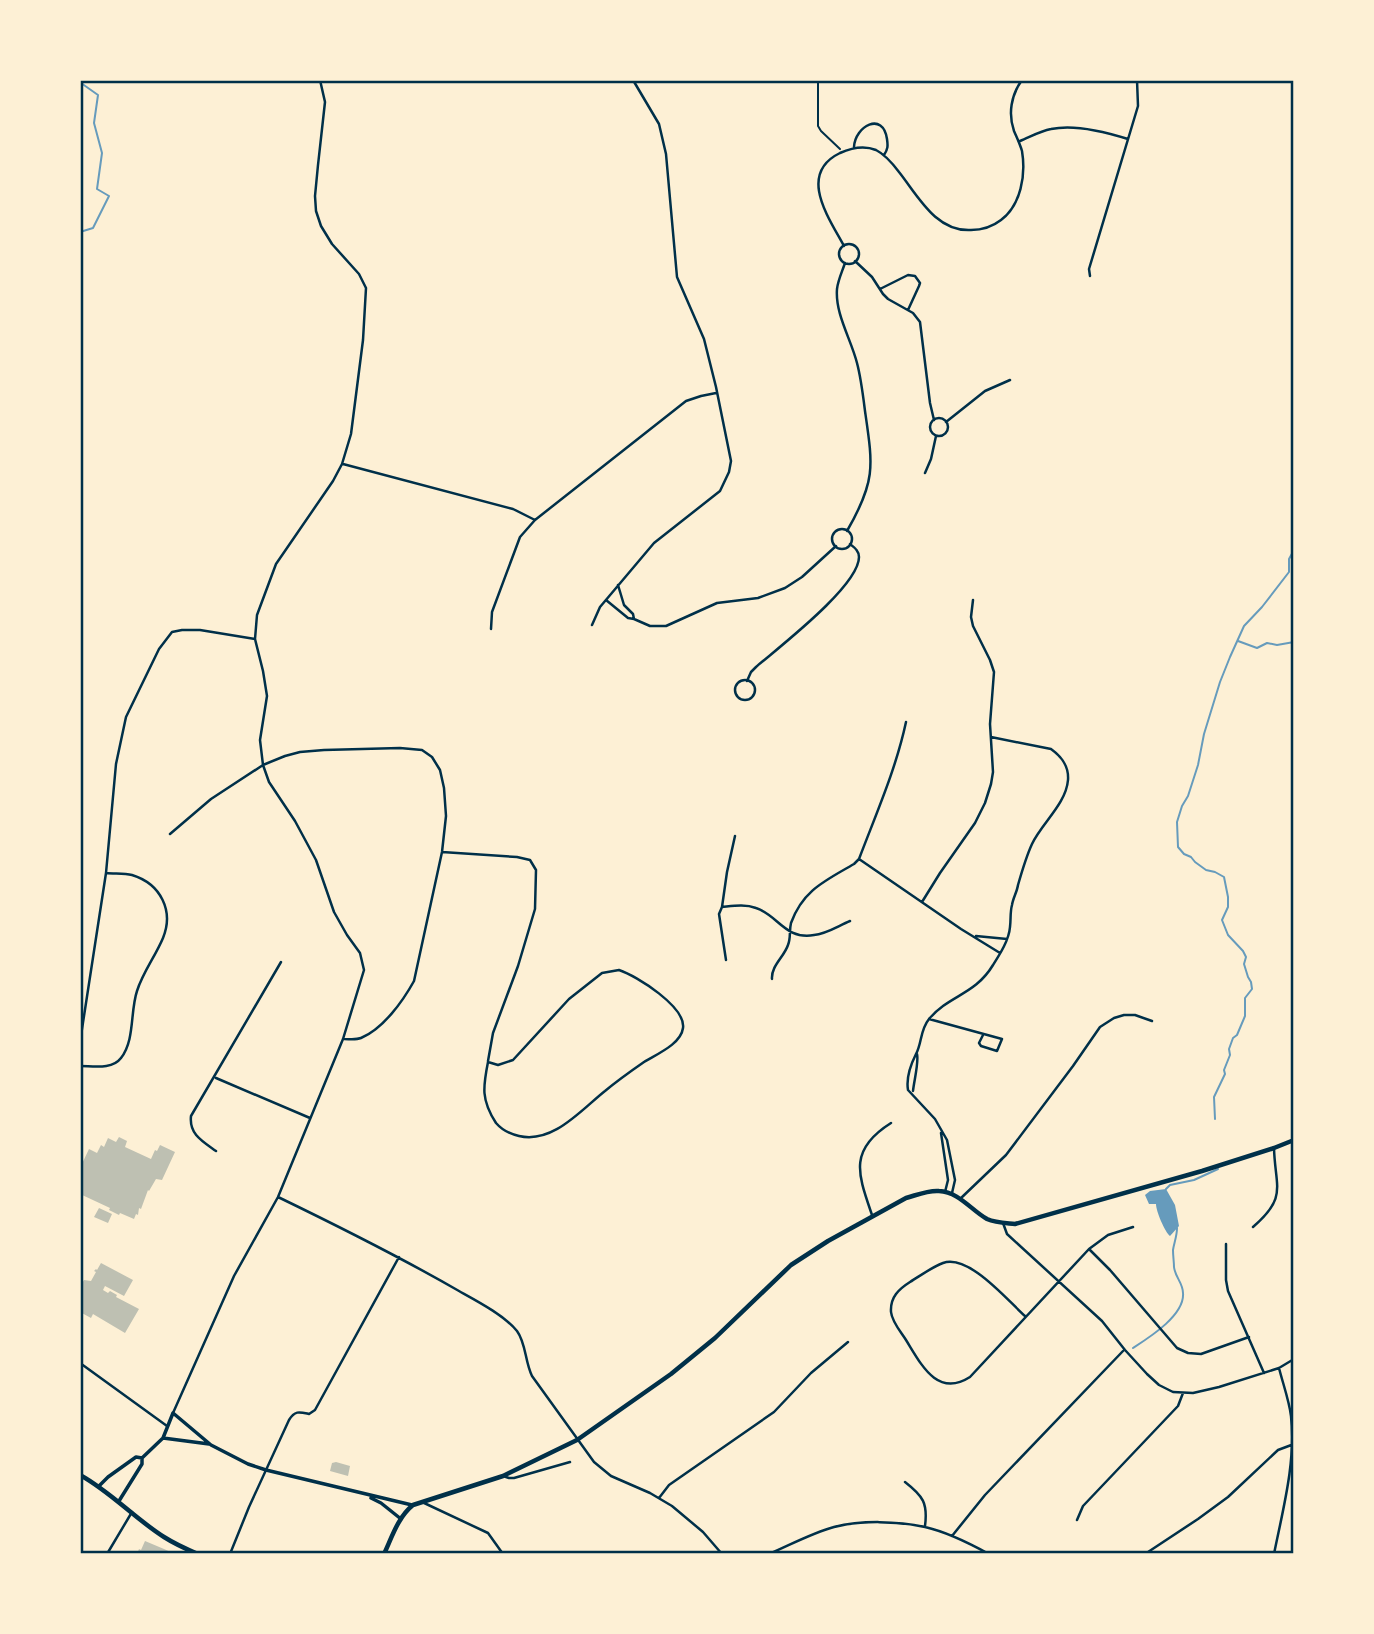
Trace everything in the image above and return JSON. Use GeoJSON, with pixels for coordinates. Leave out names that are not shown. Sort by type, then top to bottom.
{"type":"FeatureCollection","features":[{"type":"Feature","properties":{"kind":"main road"},"geometry":{"type":"LineString","coordinates":[[384,1553],[401,1519],[413,1505],[503,1476],[577,1440],[671,1374],[715,1338],[791,1265],[828,1241],[906,1198],[937,1191],[945,1192],[960,1199],[987,1219],[1015,1223],[1202,1171],[1293,1140]]}},
{"type":"Feature","properties":{"kind":"main road"},"geometry":{"type":"LineString","coordinates":[[80,1475],[119,1501],[161,1536],[198,1553]]}},
{"type":"Feature","properties":{"kind":"street"},"geometry":{"type":"LineString","coordinates":[[119,1501],[142,1464],[142,1458],[163,1437],[234,1276],[278,1197],[343,1039],[362,981],[364,963],[360,953],[334,912],[316,860],[262,765],[260,740],[267,696],[264,671],[255,639],[257,615],[276,564],[342,464],[351,434],[363,340],[366,288],[359,274],[332,244],[316,211],[315,197],[325,102],[320,80]]}},
{"type":"Feature","properties":{"kind":"street"},"geometry":{"type":"LineString","coordinates":[[592,625],[600,607],[654,543],[720,491],[731,461],[704,339],[677,277],[666,154],[659,124],[633,80]]}},
{"type":"Feature","properties":{"kind":"street"},"geometry":{"type":"LineString","coordinates":[[844,246],[823,207],[818,186],[830,160],[854,148],[870,148],[884,155],[932,215],[957,229],[973,230],[993,225],[1004,218],[1014,206],[1021,186],[1023,163],[1013,128],[1011,107],[1015,91],[1022,80]]}},
{"type":"Feature","properties":{"kind":"street"},"geometry":{"type":"LineString","coordinates":[[1090,276],[1089,269],[1138,106],[1137,80]]}},
{"type":"Feature","properties":{"kind":"street"},"geometry":{"type":"LineString","coordinates":[[854,148],[855,138],[862,130],[870,124],[876,124],[886,132],[888,146],[884,155]]}},
{"type":"Feature","properties":{"kind":"street"},"geometry":{"type":"LineString","coordinates":[[1019,142],[1046,130],[1061,128],[1095,130],[1128,139]]}},
{"type":"Feature","properties":{"kind":"street"},"geometry":{"type":"LineString","coordinates":[[844,246],[855,248],[858,256],[855,261],[850,264],[840,259],[839,253],[844,246]]}},
{"type":"Feature","properties":{"kind":"street"},"geometry":{"type":"LineString","coordinates":[[855,261],[872,276],[888,299],[917,317],[921,327],[934,420],[930,427],[931,432],[936,436],[946,433],[946,422],[942,419],[934,420]]}},
{"type":"Feature","properties":{"kind":"street"},"geometry":{"type":"LineString","coordinates":[[845,263],[837,290],[838,303],[859,371],[871,456],[867,491],[847,531]]}},
{"type":"Feature","properties":{"kind":"street"},"geometry":{"type":"LineString","coordinates":[[880,289],[908,275],[915,276],[919,286],[908,310]]}},
{"type":"Feature","properties":{"kind":"street"},"geometry":{"type":"LineString","coordinates":[[946,422],[985,391],[1010,380]]}},
{"type":"Feature","properties":{"kind":"street"},"geometry":{"type":"LineString","coordinates":[[491,629],[492,612],[520,537],[534,520],[686,401],[717,392]]}},
{"type":"Feature","properties":{"kind":"street"},"geometry":{"type":"LineString","coordinates":[[925,473],[936,436]]}},
{"type":"Feature","properties":{"kind":"street"},"geometry":{"type":"LineString","coordinates":[[342,464],[513,509],[534,520]]}},
{"type":"Feature","properties":{"kind":"street"},"geometry":{"type":"LineString","coordinates":[[838,530],[847,531],[851,536],[850,544],[843,549],[836,546],[833,541],[838,530]]}},
{"type":"Feature","properties":{"kind":"street"},"geometry":{"type":"LineString","coordinates":[[747,681],[751,672],[841,591],[859,559],[856,548],[850,544]]}},
{"type":"Feature","properties":{"kind":"street"},"geometry":{"type":"LineString","coordinates":[[606,600],[628,618],[650,626],[666,626],[717,603],[752,599],[776,592],[802,577],[836,546]]}},
{"type":"Feature","properties":{"kind":"street"},"geometry":{"type":"LineString","coordinates":[[618,585],[624,605],[634,619]]}},
{"type":"Feature","properties":{"kind":"street"},"geometry":{"type":"LineString","coordinates":[[922,902],[975,823],[985,803],[993,772],[990,724],[994,672],[973,626],[973,600]]}},
{"type":"Feature","properties":{"kind":"street"},"geometry":{"type":"LineString","coordinates":[[80,1042],[106,873],[116,764],[126,717],[159,649],[172,632],[182,629],[200,630],[255,639]]}},
{"type":"Feature","properties":{"kind":"street"},"geometry":{"type":"LineString","coordinates":[[747,681],[753,684],[754,694],[744,701],[738,698],[735,689],[738,683],[747,681]]}},
{"type":"Feature","properties":{"kind":"street"},"geometry":{"type":"LineString","coordinates":[[772,979],[771,975],[788,946],[789,931],[803,899],[814,888],[859,859],[893,770],[906,722]]}},
{"type":"Feature","properties":{"kind":"street"},"geometry":{"type":"LineString","coordinates":[[952,1194],[955,1180],[947,1140],[935,1119],[908,1090],[913,1058],[917,1054],[922,1030],[929,1019],[940,1008],[978,985],[1000,953],[1010,928],[1012,903],[1025,861],[1033,843],[1065,794],[1068,783],[1068,770],[1064,762],[1051,749],[991,737]]}},
{"type":"Feature","properties":{"kind":"street"},"geometry":{"type":"LineString","coordinates":[[170,834],[211,799],[262,765],[285,756],[300,752],[411,748],[422,750],[432,757],[444,788],[446,816],[442,852],[414,981],[406,996],[377,1028],[359,1039],[343,1039]]}},
{"type":"Feature","properties":{"kind":"street"},"geometry":{"type":"LineString","coordinates":[[726,960],[719,914],[735,836]]}},
{"type":"Feature","properties":{"kind":"street"},"geometry":{"type":"LineString","coordinates":[[442,852],[517,857],[530,860],[536,870],[535,909],[518,966],[493,1033],[483,1087],[490,1113],[500,1127],[512,1135],[526,1138],[546,1135],[579,1114],[604,1091],[678,1041],[683,1031],[683,1019],[674,1007],[632,974],[619,970],[602,973],[560,1008],[513,1060],[498,1065],[488,1062]]}},
{"type":"Feature","properties":{"kind":"street"},"geometry":{"type":"LineString","coordinates":[[859,859],[1000,953]]}},
{"type":"Feature","properties":{"kind":"street"},"geometry":{"type":"LineString","coordinates":[[80,1066],[104,1067],[122,1057],[141,979],[163,938],[167,923],[166,905],[159,893],[146,881],[131,874],[106,873]]}},
{"type":"Feature","properties":{"kind":"street"},"geometry":{"type":"LineString","coordinates":[[722,907],[758,908],[797,935],[815,935],[850,921]]}},
{"type":"Feature","properties":{"kind":"street"},"geometry":{"type":"LineString","coordinates":[[973,936],[1007,939]]}},
{"type":"Feature","properties":{"kind":"street"},"geometry":{"type":"LineString","coordinates":[[216,1151],[193,1132],[190,1125],[191,1116],[281,962]]}},
{"type":"Feature","properties":{"kind":"street"},"geometry":{"type":"LineString","coordinates":[[960,1199],[1006,1155],[1100,1027],[1124,1016],[1135,1015],[1152,1021]]}},
{"type":"Feature","properties":{"kind":"street"},"geometry":{"type":"LineString","coordinates":[[929,1019],[1002,1039],[997,1051],[979,1045],[983,1035]]}},
{"type":"Feature","properties":{"kind":"street"},"geometry":{"type":"LineString","coordinates":[[215,1077],[310,1118]]}},
{"type":"Feature","properties":{"kind":"street"},"geometry":{"type":"LineString","coordinates":[[873,1215],[861,1181],[861,1155],[878,1131],[891,1123]]}},
{"type":"Feature","properties":{"kind":"street"},"geometry":{"type":"LineString","coordinates":[[941,1130],[948,1180],[945,1192]]}},
{"type":"Feature","properties":{"kind":"street"},"geometry":{"type":"LineString","coordinates":[[1253,1227],[1267,1215],[1274,1203],[1277,1189],[1274,1148]]}},
{"type":"Feature","properties":{"kind":"street"},"geometry":{"type":"LineString","coordinates":[[278,1197],[399,1257],[512,1325],[523,1342],[532,1376],[586,1454],[604,1471],[659,1498],[682,1514],[722,1553]]}},
{"type":"Feature","properties":{"kind":"street"},"geometry":{"type":"LineString","coordinates":[[1003,1223],[1007,1234],[1102,1321],[1125,1350],[1159,1385],[1173,1392],[1193,1393],[1279,1368],[1293,1359]]}},
{"type":"Feature","properties":{"kind":"street"},"geometry":{"type":"LineString","coordinates":[[1025,1316],[974,1269],[954,1261],[942,1263],[901,1288],[895,1294],[891,1307],[893,1319],[925,1370],[934,1378],[959,1383],[970,1377],[1089,1249],[1108,1235],[1133,1227]]}},
{"type":"Feature","properties":{"kind":"street"},"geometry":{"type":"LineString","coordinates":[[1226,1244],[1228,1291],[1264,1373]]}},
{"type":"Feature","properties":{"kind":"street"},"geometry":{"type":"LineString","coordinates":[[1089,1249],[1177,1348],[1188,1353],[1201,1354],[1249,1337]]}},
{"type":"Feature","properties":{"kind":"street"},"geometry":{"type":"LineString","coordinates":[[230,1553],[292,1415],[300,1411],[309,1414],[315,1410],[399,1257]]}},
{"type":"Feature","properties":{"kind":"street"},"geometry":{"type":"LineString","coordinates":[[659,1498],[669,1485],[774,1412],[811,1373],[848,1342]]}},
{"type":"Feature","properties":{"kind":"street"},"geometry":{"type":"LineString","coordinates":[[952,1536],[985,1495],[1125,1350]]}},
{"type":"Feature","properties":{"kind":"street"},"geometry":{"type":"LineString","coordinates":[[80,1363],[167,1426]]}},
{"type":"Feature","properties":{"kind":"street"},"geometry":{"type":"LineString","coordinates":[[1274,1553],[1289,1478],[1292,1444],[1291,1416],[1279,1368]]}},
{"type":"Feature","properties":{"kind":"street"},"geometry":{"type":"LineString","coordinates":[[1077,1520],[1083,1507],[1178,1406],[1183,1393]]}},
{"type":"Feature","properties":{"kind":"street"},"geometry":{"type":"LineString","coordinates":[[173,1413],[211,1445],[248,1464],[413,1505]]}},
{"type":"Feature","properties":{"kind":"street"},"geometry":{"type":"LineString","coordinates":[[163,1437],[211,1445]]}},
{"type":"Feature","properties":{"kind":"street"},"geometry":{"type":"LineString","coordinates":[[1145,1553],[1228,1497],[1278,1450],[1292,1444]]}},
{"type":"Feature","properties":{"kind":"street"},"geometry":{"type":"LineString","coordinates":[[99,1486],[136,1457],[142,1458]]}},
{"type":"Feature","properties":{"kind":"street"},"geometry":{"type":"LineString","coordinates":[[503,1476],[514,1478],[570,1462]]}},
{"type":"Feature","properties":{"kind":"street"},"geometry":{"type":"LineString","coordinates":[[905,1482],[923,1499],[927,1517],[925,1527]]}},
{"type":"Feature","properties":{"kind":"street"},"geometry":{"type":"LineString","coordinates":[[367,1495],[401,1519]]}},
{"type":"Feature","properties":{"kind":"street"},"geometry":{"type":"LineString","coordinates":[[422,1502],[488,1534],[503,1553]]}},
{"type":"Feature","properties":{"kind":"street"},"geometry":{"type":"LineString","coordinates":[[107,1553],[132,1512]]}},
{"type":"Feature","properties":{"kind":"street"},"geometry":{"type":"LineString","coordinates":[[769,1553],[835,1527],[889,1523],[925,1527],[989,1553]]}},
{"type":"Feature","properties":{"kind":"path"},"geometry":{"type":"LineString","coordinates":[[818,80],[818,125],[842,152]]}},
{"type":"Feature","properties":{"kind":"water"},"geometry":{"type":"Polygon","coordinates":[[[1166,1189],[1175,1205],[1179,1226],[1170,1236],[1161,1221],[1156,1204],[1149,1204],[1145,1195],[1150,1191],[1166,1189]]]}},
{"type":"Feature","properties":{"kind":"building"},"geometry":{"type":"Polygon","coordinates":[[[119,1137],[127,1141],[125,1147],[151,1159],[160,1145],[175,1152],[162,1180],[156,1179],[148,1190],[134,1219],[120,1213],[119,1215],[80,1194],[80,1168],[89,1149],[97,1153],[108,1138],[116,1142],[119,1137]]]}},
{"type":"Feature","properties":{"kind":"building"},"geometry":{"type":"Polygon","coordinates":[[[99,1208],[112,1214],[108,1223],[94,1217],[99,1208]]]}},
{"type":"Feature","properties":{"kind":"building"},"geometry":{"type":"Polygon","coordinates":[[[101,1263],[133,1280],[124,1296],[105,1286],[103,1290],[108,1293],[110,1291],[139,1309],[125,1333],[93,1314],[91,1318],[80,1312],[80,1287],[84,1280],[91,1281],[96,1272],[94,1271],[101,1263]]]}},
{"type":"Feature","properties":{"kind":"building"},"geometry":{"type":"Polygon","coordinates":[[[332,1463],[350,1466],[348,1476],[330,1471],[332,1463]]]}},
{"type":"Feature","properties":{"kind":"building"},"geometry":{"type":"Polygon","coordinates":[[[145,1541],[175,1554],[137,1554],[145,1541]]]}},
{"type":"Feature","properties":{"kind":"waterway"},"geometry":{"type":"LineString","coordinates":[[80,232],[93,228],[109,196],[97,189],[102,153],[94,123],[98,95],[81,83],[81,80]]}},
{"type":"Feature","properties":{"kind":"waterway"},"geometry":{"type":"LineString","coordinates":[[1215,1119],[1214,1097],[1225,1074],[1233,1038],[1245,1016],[1245,998],[1252,989],[1244,964],[1246,957],[1228,935],[1222,920],[1228,907],[1224,877],[1206,870],[1178,847],[1177,822],[1198,765],[1204,734],[1230,657],[1244,626],[1289,572],[1289,559],[1294,550]]}},
{"type":"Feature","properties":{"kind":"waterway"},"geometry":{"type":"LineString","coordinates":[[1238,641],[1257,648],[1267,643],[1277,645],[1294,642]]}},
{"type":"Feature","properties":{"kind":"waterway"},"geometry":{"type":"LineString","coordinates":[[1166,1189],[1170,1185],[1194,1180],[1218,1169]]}},
{"type":"Feature","properties":{"kind":"waterway"},"geometry":{"type":"LineString","coordinates":[[1133,1348],[1165,1325],[1182,1301],[1183,1289],[1174,1267],[1173,1250],[1177,1228]]}}]}
